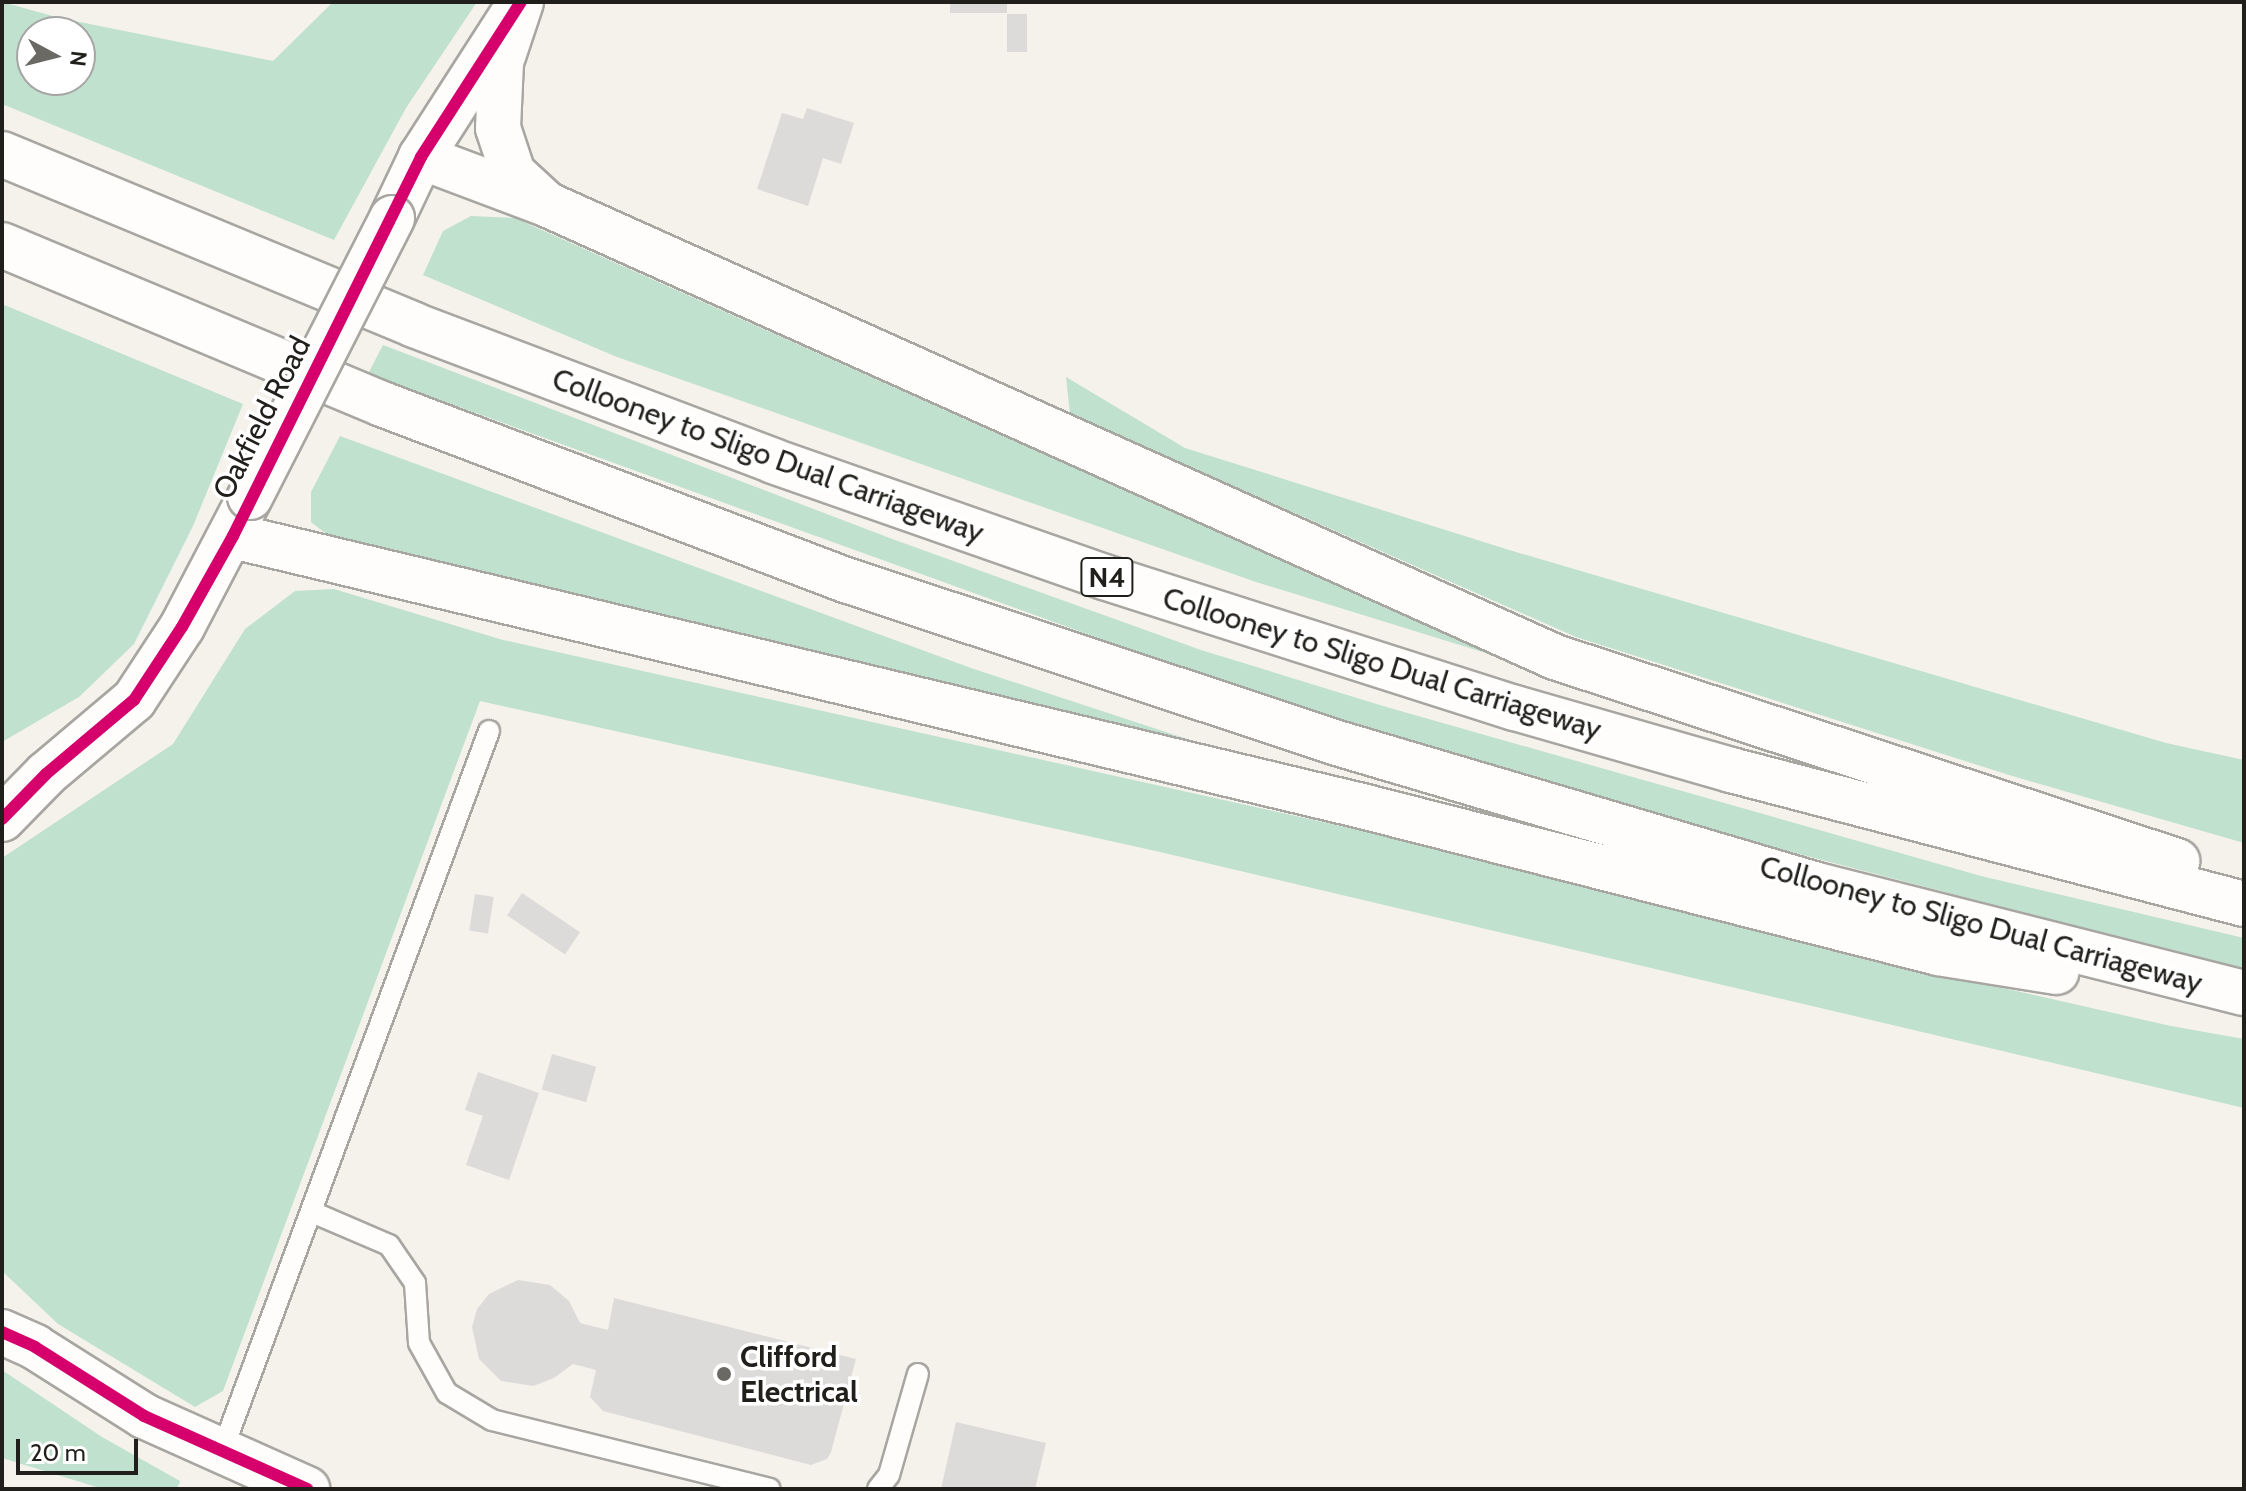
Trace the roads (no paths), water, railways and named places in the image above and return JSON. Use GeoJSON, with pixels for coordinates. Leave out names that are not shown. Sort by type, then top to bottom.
{"type":"FeatureCollection","features":[{"type":"Feature","properties":{"kind":"main road","name":"Oakfield Road"},"geometry":{"type":"LineString","coordinates":[[2,819],[46,774],[134,700],[182,627],[421,157],[521,2]]}},
{"type":"Feature","properties":{"kind":"main road"},"geometry":{"type":"LineString","coordinates":[[521,2],[501,62],[498,128],[513,173],[546,204]]}},
{"type":"Feature","properties":{"kind":"main road","name":"Collooney to Sligo Dual Carriageway"},"geometry":{"type":"LineString","coordinates":[[2,154],[414,325],[773,461],[1104,577],[1515,708],[1688,758],[2244,904]]}},
{"type":"Feature","properties":{"kind":"main road"},"geometry":{"type":"LineString","coordinates":[[421,157],[546,204],[1555,657],[2244,883]]}},
{"type":"Feature","properties":{"kind":"main road","name":"Collooney to Sligo Dual Carriageway"},"geometry":{"type":"LineString","coordinates":[[2,245],[411,415],[863,586],[1337,743],[1817,885],[2244,993]]}},
{"type":"Feature","properties":{"kind":"main road"},"geometry":{"type":"LineString","coordinates":[[241,516],[1938,953],[2244,1001]]}},
{"type":"Feature","properties":{"kind":"main road"},"geometry":{"type":"LineString","coordinates":[[2,781],[46,774]]}},
{"type":"Feature","properties":{"kind":"main road"},"geometry":{"type":"LineString","coordinates":[[2,1314],[18,1339],[144,1416],[307,1489]]}},
{"type":"Feature","properties":{"kind":"lane"},"geometry":{"type":"LineString","coordinates":[[222,1451],[489,731]]}},
{"type":"Feature","properties":{"kind":"lane"},"geometry":{"type":"LineString","coordinates":[[312,1212],[389,1245],[415,1283],[419,1343],[447,1393],[492,1420],[770,1489]]}},
{"type":"Feature","properties":{"kind":"lane"},"geometry":{"type":"LineString","coordinates":[[878,1489],[889,1475],[918,1374]]}},
{"type":"Feature","properties":{"kind":"place","name":"Clifford Electrical"},"geometry":{"type":"Point","coordinates":[724,1374]}}]}
